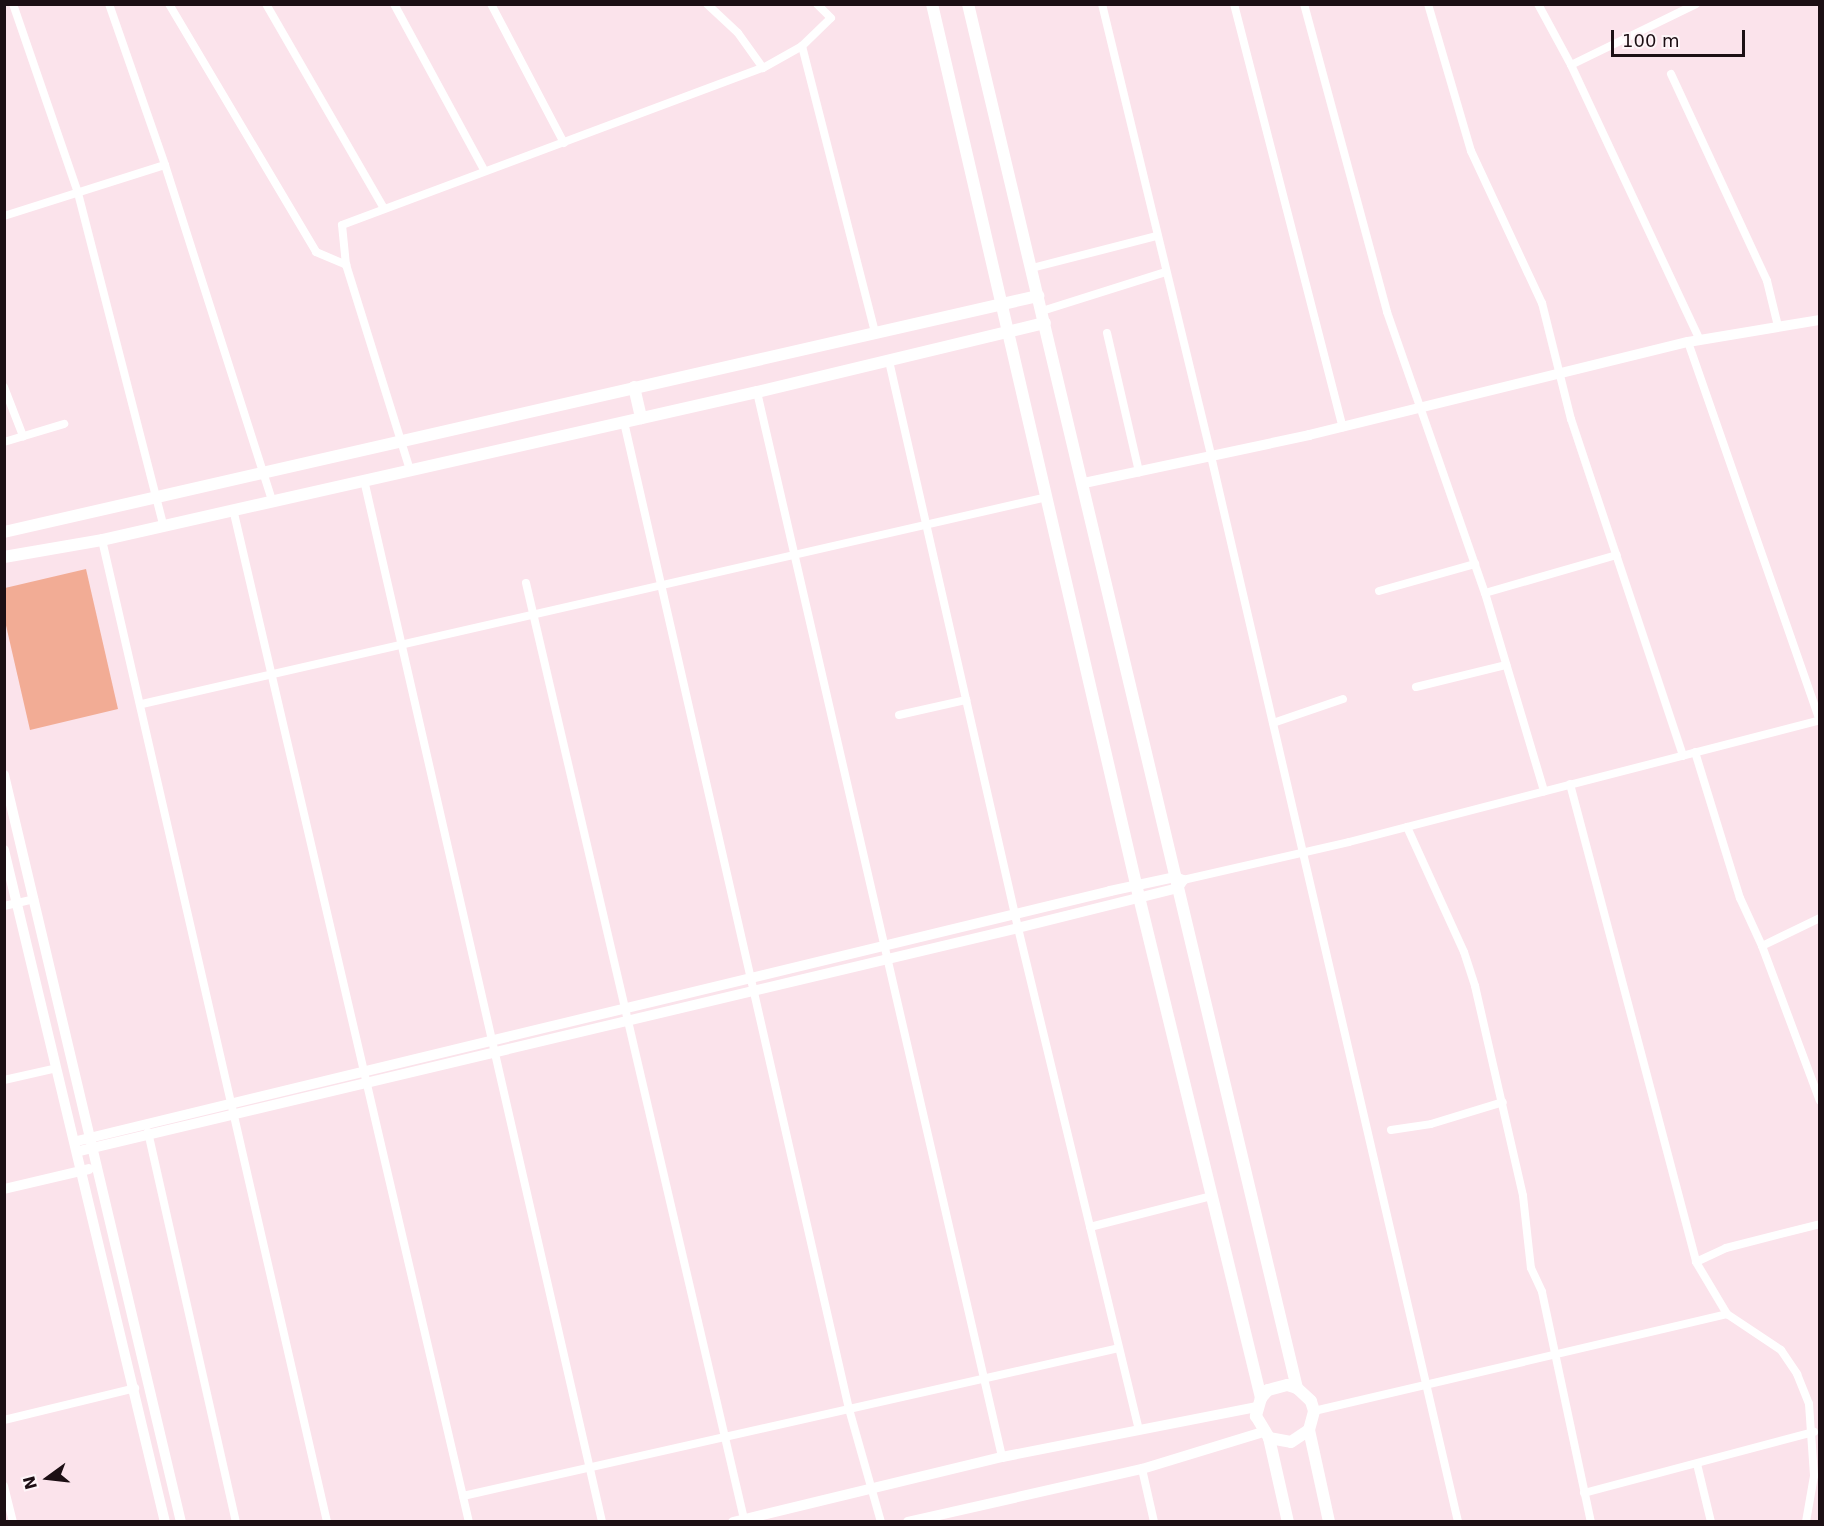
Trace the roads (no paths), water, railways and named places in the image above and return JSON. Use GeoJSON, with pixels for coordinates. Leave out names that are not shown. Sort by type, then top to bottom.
{"type":"FeatureCollection","features":[{"type":"Feature","properties":{"kind":"main road"},"geometry":{"type":"LineString","coordinates":[[932,4],[1004,305],[1137,891],[1212,1196],[1266,1435],[1288,1521]]}},
{"type":"Feature","properties":{"kind":"main road"},"geometry":{"type":"LineString","coordinates":[[968,4],[1179,882],[1297,1388],[1311,1401],[1314,1410],[1309,1430],[1329,1521]]}},
{"type":"Feature","properties":{"kind":"main road"},"geometry":{"type":"LineString","coordinates":[[4,532],[1038,296]]}},
{"type":"Feature","properties":{"kind":"main road"},"geometry":{"type":"LineString","coordinates":[[4,557],[102,540],[757,392],[1010,331],[1043,317]]}},
{"type":"Feature","properties":{"kind":"main road"},"geometry":{"type":"LineString","coordinates":[[634,387],[641,418]]}},
{"type":"Feature","properties":{"kind":"main road"},"geometry":{"type":"LineString","coordinates":[[1259,1402],[1277,1386],[1297,1388]]}},
{"type":"Feature","properties":{"kind":"main road"},"geometry":{"type":"LineString","coordinates":[[1266,1435],[1291,1442],[1309,1430]]}},
{"type":"Feature","properties":{"kind":"street"},"geometry":{"type":"LineString","coordinates":[[13,4],[78,193],[163,525]]}},
{"type":"Feature","properties":{"kind":"street"},"geometry":{"type":"LineString","coordinates":[[109,4],[165,165],[272,501]]}},
{"type":"Feature","properties":{"kind":"street"},"geometry":{"type":"LineString","coordinates":[[169,4],[316,252],[346,265]]}},
{"type":"Feature","properties":{"kind":"street"},"geometry":{"type":"LineString","coordinates":[[266,4],[384,208]]}},
{"type":"Feature","properties":{"kind":"street"},"geometry":{"type":"LineString","coordinates":[[394,4],[484,170]]}},
{"type":"Feature","properties":{"kind":"street"},"geometry":{"type":"LineString","coordinates":[[491,4],[564,142]]}},
{"type":"Feature","properties":{"kind":"street"},"geometry":{"type":"LineString","coordinates":[[707,4],[738,33],[763,68]]}},
{"type":"Feature","properties":{"kind":"street"},"geometry":{"type":"LineString","coordinates":[[410,470],[346,265],[342,225],[484,170],[763,68],[802,46],[831,18],[818,4]]}},
{"type":"Feature","properties":{"kind":"street"},"geometry":{"type":"LineString","coordinates":[[1102,4],[1211,456],[1458,1521]]}},
{"type":"Feature","properties":{"kind":"street"},"geometry":{"type":"LineString","coordinates":[[1234,4],[1343,427]]}},
{"type":"Feature","properties":{"kind":"street"},"geometry":{"type":"LineString","coordinates":[[1304,4],[1387,312],[1423,408],[1485,593],[1544,791]]}},
{"type":"Feature","properties":{"kind":"street"},"geometry":{"type":"LineString","coordinates":[[1428,4],[1471,151],[1542,303],[1560,375],[1683,756]]}},
{"type":"Feature","properties":{"kind":"street"},"geometry":{"type":"LineString","coordinates":[[1538,4],[1571,65],[1700,340]]}},
{"type":"Feature","properties":{"kind":"street"},"geometry":{"type":"LineString","coordinates":[[1571,65],[1696,4]]}},
{"type":"Feature","properties":{"kind":"street"},"geometry":{"type":"LineString","coordinates":[[802,46],[875,332]]}},
{"type":"Feature","properties":{"kind":"street"},"geometry":{"type":"LineString","coordinates":[[1671,74],[1767,281],[1778,326]]}},
{"type":"Feature","properties":{"kind":"street"},"geometry":{"type":"LineString","coordinates":[[4,216],[165,165]]}},
{"type":"Feature","properties":{"kind":"street"},"geometry":{"type":"LineString","coordinates":[[1032,268],[1157,236]]}},
{"type":"Feature","properties":{"kind":"street"},"geometry":{"type":"LineString","coordinates":[[1043,317],[1166,272]]}},
{"type":"Feature","properties":{"kind":"street"},"geometry":{"type":"LineString","coordinates":[[1084,483],[1343,427],[1688,342],[1820,320]]}},
{"type":"Feature","properties":{"kind":"street"},"geometry":{"type":"LineString","coordinates":[[1107,333],[1139,472]]}},
{"type":"Feature","properties":{"kind":"street"},"geometry":{"type":"LineString","coordinates":[[78,1146],[230,1102],[363,1071],[493,1046],[1015,915],[1179,882],[1302,853],[1819,721],[1688,342]]}},
{"type":"Feature","properties":{"kind":"street"},"geometry":{"type":"LineString","coordinates":[[889,361],[1018,928],[1139,1430]]}},
{"type":"Feature","properties":{"kind":"street"},"geometry":{"type":"LineString","coordinates":[[4,387],[23,436]]}},
{"type":"Feature","properties":{"kind":"street"},"geometry":{"type":"LineString","coordinates":[[757,392],[887,959],[966,1286],[983,1379],[1002,1457]]}},
{"type":"Feature","properties":{"kind":"street"},"geometry":{"type":"LineString","coordinates":[[624,422],[753,979],[849,1409],[874,1488],[881,1521]]}},
{"type":"Feature","properties":{"kind":"street"},"geometry":{"type":"LineString","coordinates":[[4,442],[64,424]]}},
{"type":"Feature","properties":{"kind":"street"},"geometry":{"type":"LineString","coordinates":[[364,480],[602,1521]]}},
{"type":"Feature","properties":{"kind":"street"},"geometry":{"type":"LineString","coordinates":[[142,704],[1047,496]]}},
{"type":"Feature","properties":{"kind":"street"},"geometry":{"type":"LineString","coordinates":[[233,509],[469,1521]]}},
{"type":"Feature","properties":{"kind":"street"},"geometry":{"type":"LineString","coordinates":[[102,540],[142,704],[230,1102],[327,1521]]}},
{"type":"Feature","properties":{"kind":"street"},"geometry":{"type":"LineString","coordinates":[[1485,593],[1617,555]]}},
{"type":"Feature","properties":{"kind":"street"},"geometry":{"type":"LineString","coordinates":[[1379,591],[1475,564]]}},
{"type":"Feature","properties":{"kind":"street"},"geometry":{"type":"LineString","coordinates":[[525,583],[724,1438],[738,1520],[1002,1457],[1139,1430],[1259,1402]]}},
{"type":"Feature","properties":{"kind":"street"},"geometry":{"type":"LineString","coordinates":[[1416,687],[1506,665]]}},
{"type":"Feature","properties":{"kind":"street"},"geometry":{"type":"LineString","coordinates":[[1273,723],[1343,699]]}},
{"type":"Feature","properties":{"kind":"street"},"geometry":{"type":"LineString","coordinates":[[899,715],[966,700]]}},
{"type":"Feature","properties":{"kind":"street"},"geometry":{"type":"LineString","coordinates":[[1695,752],[1740,898],[1762,946],[1820,1101]]}},
{"type":"Feature","properties":{"kind":"street"},"geometry":{"type":"LineString","coordinates":[[4,775],[93,1142],[181,1521]]}},
{"type":"Feature","properties":{"kind":"street"},"geometry":{"type":"LineString","coordinates":[[1570,784],[1696,1262],[1728,1314],[1781,1350],[1797,1374],[1809,1404],[1814,1432],[1814,1476],[1806,1521]]}},
{"type":"Feature","properties":{"kind":"street"},"geometry":{"type":"LineString","coordinates":[[1407,827],[1464,952],[1503,1102],[1523,1196],[1531,1269],[1542,1292],[1591,1521]]}},
{"type":"Feature","properties":{"kind":"street"},"geometry":{"type":"LineString","coordinates":[[4,850],[78,1146],[165,1521]]}},
{"type":"Feature","properties":{"kind":"street"},"geometry":{"type":"LineString","coordinates":[[626,1014],[755,991],[1018,928],[1137,891]]}},
{"type":"Feature","properties":{"kind":"street"},"geometry":{"type":"LineString","coordinates":[[4,906],[34,899]]}},
{"type":"Feature","properties":{"kind":"street"},"geometry":{"type":"LineString","coordinates":[[1762,946],[1820,918]]}},
{"type":"Feature","properties":{"kind":"street"},"geometry":{"type":"LineString","coordinates":[[93,1142],[233,1115],[366,1083],[493,1046]]}},
{"type":"Feature","properties":{"kind":"street"},"geometry":{"type":"LineString","coordinates":[[4,1080],[57,1068]]}},
{"type":"Feature","properties":{"kind":"street"},"geometry":{"type":"LineString","coordinates":[[1391,1130],[1431,1124],[1503,1102]]}},
{"type":"Feature","properties":{"kind":"street"},"geometry":{"type":"LineString","coordinates":[[148,1132],[236,1521]]}},
{"type":"Feature","properties":{"kind":"street"},"geometry":{"type":"LineString","coordinates":[[4,1189],[98,1167]]}},
{"type":"Feature","properties":{"kind":"street"},"geometry":{"type":"LineString","coordinates":[[1090,1227],[1212,1196]]}},
{"type":"Feature","properties":{"kind":"street"},"geometry":{"type":"LineString","coordinates":[[1696,1262],[1726,1248],[1820,1224]]}},
{"type":"Feature","properties":{"kind":"street"},"geometry":{"type":"LineString","coordinates":[[1314,1410],[1728,1314]]}},
{"type":"Feature","properties":{"kind":"street"},"geometry":{"type":"LineString","coordinates":[[463,1496],[1119,1348]]}},
{"type":"Feature","properties":{"kind":"street"},"geometry":{"type":"LineString","coordinates":[[4,1420],[135,1389]]}},
{"type":"Feature","properties":{"kind":"street"},"geometry":{"type":"LineString","coordinates":[[1584,1493],[1814,1432]]}},
{"type":"Feature","properties":{"kind":"street"},"geometry":{"type":"LineString","coordinates":[[908,1521],[1142,1469],[1266,1435]]}},
{"type":"Feature","properties":{"kind":"street"},"geometry":{"type":"LineString","coordinates":[[1697,1464],[1710,1521]]}},
{"type":"Feature","properties":{"kind":"street"},"geometry":{"type":"LineString","coordinates":[[1142,1469],[1154,1521]]}},
{"type":"Feature","properties":{"kind":"street"},"geometry":{"type":"LineString","coordinates":[[4,1486],[10,1516]]}}]}
